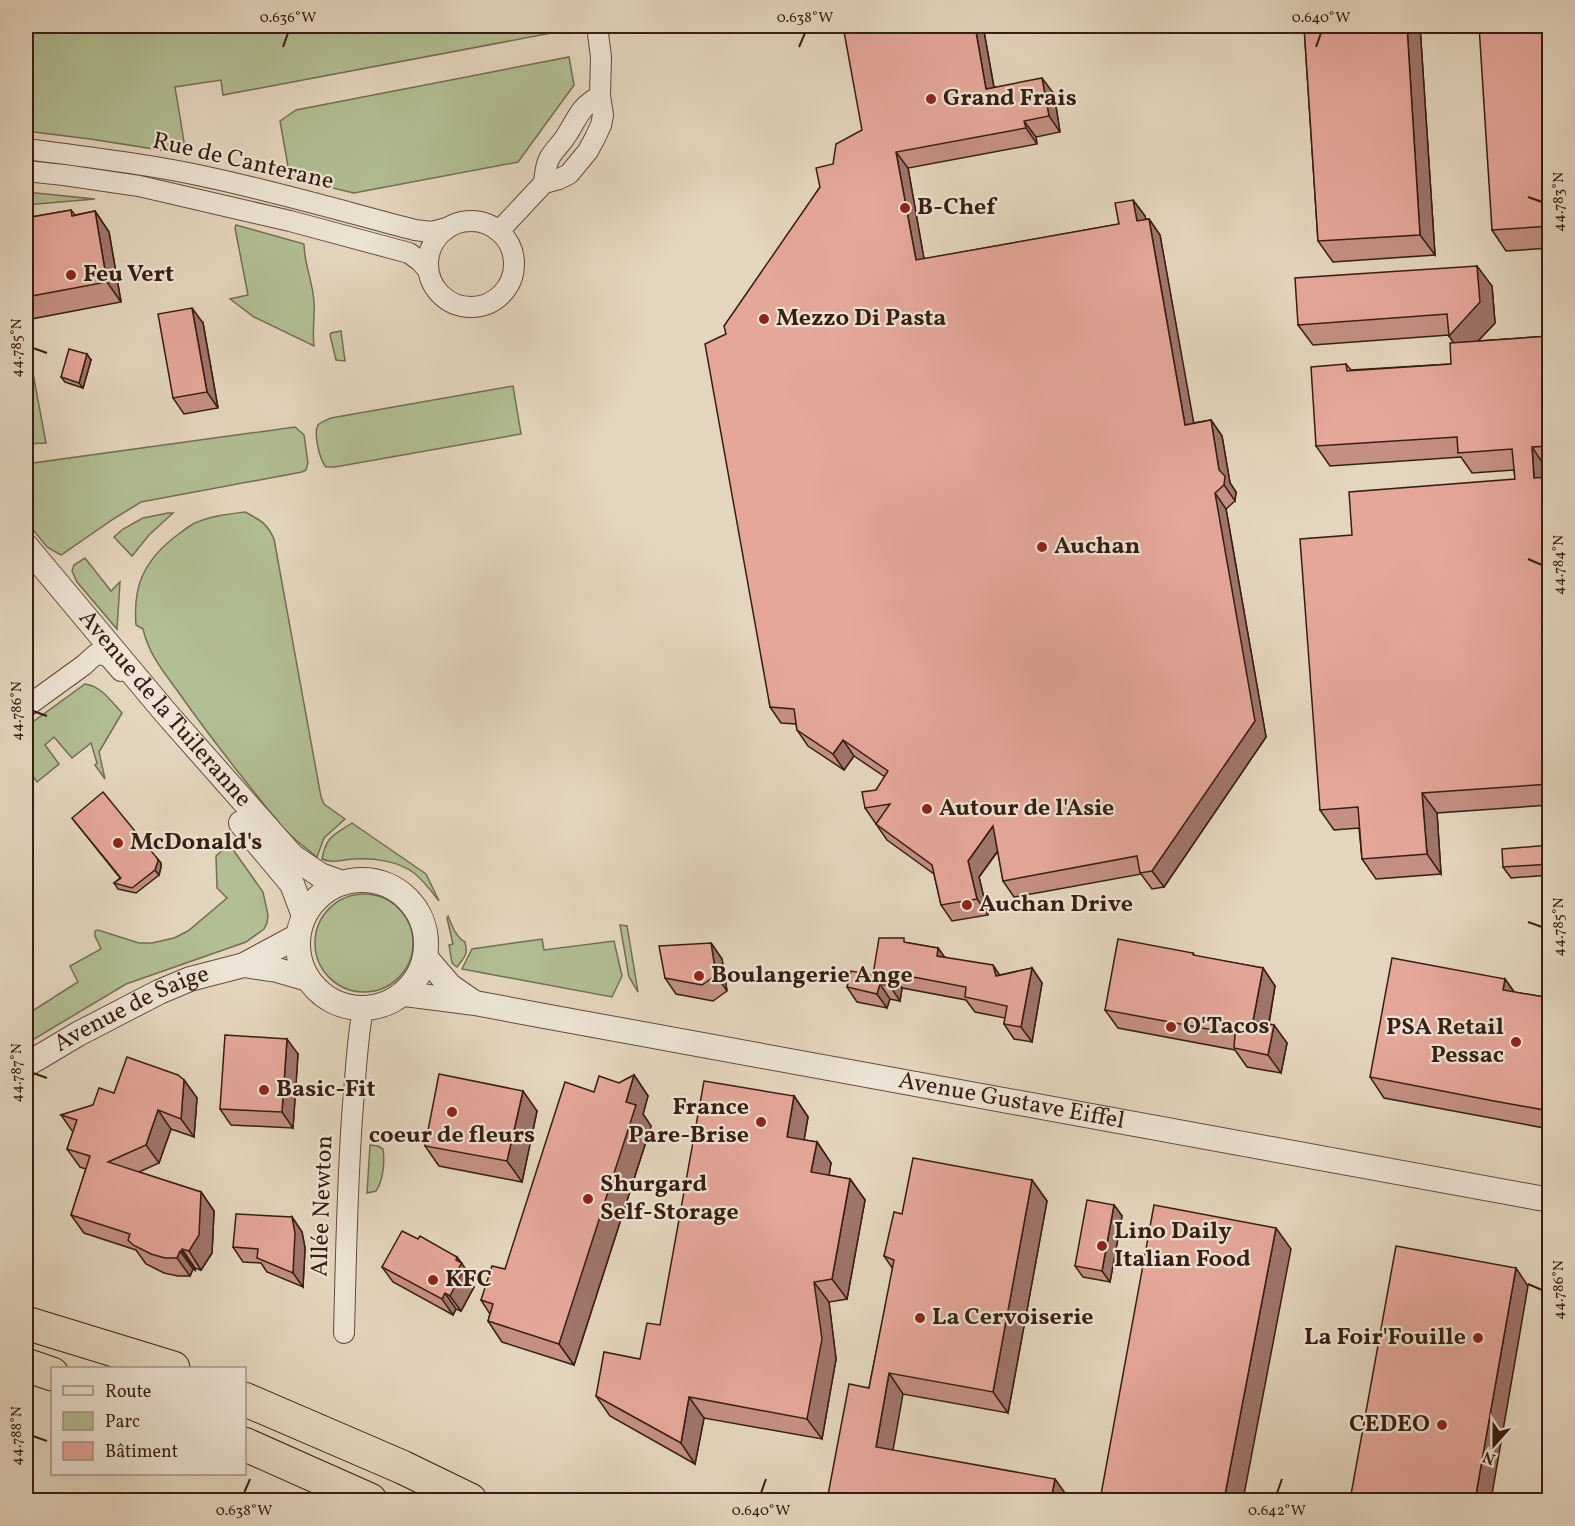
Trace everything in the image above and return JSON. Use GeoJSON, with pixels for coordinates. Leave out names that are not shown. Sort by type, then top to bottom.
{"type":"FeatureCollection","features":[{"type":"Feature","properties":{"kind":"highway"},"geometry":{"type":"LineString","coordinates":[[26,1323],[170,1367]]}},
{"type":"Feature","properties":{"kind":"highway"},"geometry":{"type":"LineString","coordinates":[[26,1365],[51,1374]]}},
{"type":"Feature","properties":{"kind":"highway"},"geometry":{"type":"LineString","coordinates":[[246,1400],[402,1467],[470,1500]]}},
{"type":"Feature","properties":{"kind":"highway"},"geometry":{"type":"LineString","coordinates":[[246,1445],[370,1500]]}},
{"type":"Feature","properties":{"kind":"street"},"geometry":{"type":"LineString","coordinates":[[499,231],[544,183],[568,174],[588,151],[601,125],[603,115],[600,96],[601,57],[597,26]]}},
{"type":"Feature","properties":{"kind":"street"},"geometry":{"type":"LineString","coordinates":[[544,183],[545,169],[549,159],[581,110],[600,96]]}},
{"type":"Feature","properties":{"kind":"street","name":"Rue de Canterane"},"geometry":{"type":"LineString","coordinates":[[26,149],[206,177],[415,230],[431,232],[447,228]]}},
{"type":"Feature","properties":{"kind":"street","name":"Rue de Canterane"},"geometry":{"type":"LineString","coordinates":[[26,171],[139,186],[291,221],[409,253],[428,270]]}},
{"type":"Feature","properties":{"kind":"street"},"geometry":{"type":"LineString","coordinates":[[473,221],[487,224],[499,231],[508,242],[513,256],[514,270],[501,296],[476,307],[463,307],[439,294],[428,270],[431,246],[438,236],[459,222],[473,221]]}},
{"type":"Feature","properties":{"kind":"street","name":"Avenue de la Tuileranne"},"geometry":{"type":"LineString","coordinates":[[26,546],[165,712],[292,856],[320,875],[342,883]]}},
{"type":"Feature","properties":{"kind":"street","name":"Avenue de la Tuileranne"},"geometry":{"type":"LineString","coordinates":[[26,570],[292,884],[301,926]]}},
{"type":"Feature","properties":{"kind":"street"},"geometry":{"type":"LineString","coordinates":[[26,708],[96,654],[108,656],[140,694],[165,712]]}},
{"type":"Feature","properties":{"kind":"street"},"geometry":{"type":"LineString","coordinates":[[361,880],[380,882],[398,890],[412,903],[422,920],[427,939],[426,958],[419,976],[405,993],[385,1005],[363,1009],[342,1005],[323,995],[308,979],[302,968],[298,956],[301,926],[313,902],[327,890],[342,883],[361,880]]}},
{"type":"Feature","properties":{"kind":"street","name":"Avenue de Saige"},"geometry":{"type":"LineString","coordinates":[[26,1065],[78,1034],[159,992],[190,979],[244,965],[301,926]]}},
{"type":"Feature","properties":{"kind":"street","name":"Avenue Gustave Eiffel"},"geometry":{"type":"LineString","coordinates":[[426,958],[450,986],[476,1003]]}},
{"type":"Feature","properties":{"kind":"street","name":"Avenue de Saige"},"geometry":{"type":"LineString","coordinates":[[244,965],[277,970],[308,979]]}},
{"type":"Feature","properties":{"kind":"street","name":"Avenue Gustave Eiffel"},"geometry":{"type":"LineString","coordinates":[[405,993],[476,1003],[1550,1200]]}},
{"type":"Feature","properties":{"kind":"street","name":"Allée Newton"},"geometry":{"type":"LineString","coordinates":[[344,1333],[351,1128],[357,1047],[363,1009]]}},
{"type":"Feature","properties":{"kind":"green space"},"geometry":{"type":"Polygon","coordinates":[[[26,26],[572,26],[573,29],[223,95],[221,80],[175,87],[186,154],[26,131],[26,26]]]}},
{"type":"Feature","properties":{"kind":"green space"},"geometry":{"type":"Polygon","coordinates":[[[569,57],[574,85],[518,162],[354,193],[290,178],[280,121],[296,110],[569,57]]]}},
{"type":"Feature","properties":{"kind":"green space"},"geometry":{"type":"Polygon","coordinates":[[[26,192],[95,199],[26,205],[26,192]]]}},
{"type":"Feature","properties":{"kind":"green space"},"geometry":{"type":"Polygon","coordinates":[[[236,225],[304,244],[313,295],[314,346],[254,317],[230,299],[248,295],[236,225]]]}},
{"type":"Feature","properties":{"kind":"green space"},"geometry":{"type":"Polygon","coordinates":[[[341,331],[345,361],[336,360],[330,335],[341,331]]]}},
{"type":"Feature","properties":{"kind":"green space"},"geometry":{"type":"Polygon","coordinates":[[[26,336],[46,443],[26,444],[26,336]]]}},
{"type":"Feature","properties":{"kind":"green space"},"geometry":{"type":"Polygon","coordinates":[[[513,386],[521,434],[335,467],[326,467],[322,459],[318,447],[317,429],[319,424],[331,418],[513,386]]]}},
{"type":"Feature","properties":{"kind":"green space"},"geometry":{"type":"Polygon","coordinates":[[[295,427],[304,435],[308,463],[306,470],[302,472],[141,502],[61,555],[47,547],[26,521],[26,464],[295,427]]]}},
{"type":"Feature","properties":{"kind":"green space"},"geometry":{"type":"Polygon","coordinates":[[[245,512],[263,522],[274,539],[321,797],[324,804],[345,819],[324,838],[317,857],[284,829],[230,762],[153,655],[143,629],[136,625],[138,587],[147,567],[162,548],[195,523],[213,517],[245,512]]]}},
{"type":"Feature","properties":{"kind":"green space"},"geometry":{"type":"Polygon","coordinates":[[[173,513],[149,535],[132,556],[114,537],[143,518],[173,513]]]}},
{"type":"Feature","properties":{"kind":"green space"},"geometry":{"type":"Polygon","coordinates":[[[85,558],[111,591],[120,582],[117,629],[77,582],[72,571],[74,565],[85,558]]]}},
{"type":"Feature","properties":{"kind":"green space"},"geometry":{"type":"Polygon","coordinates":[[[85,684],[101,691],[122,713],[99,752],[105,779],[95,765],[97,763],[91,743],[72,758],[54,737],[45,745],[59,764],[37,782],[26,767],[26,727],[85,684]]]}},
{"type":"Feature","properties":{"kind":"green space"},"geometry":{"type":"Polygon","coordinates":[[[352,823],[426,874],[439,901],[418,876],[401,866],[370,859],[334,861],[322,859],[329,841],[352,823]]]}},
{"type":"Feature","properties":{"kind":"green space"},"geometry":{"type":"Polygon","coordinates":[[[229,844],[263,892],[268,915],[264,929],[246,942],[126,984],[26,1044],[26,1015],[78,982],[70,966],[101,949],[95,931],[139,943],[152,943],[174,938],[188,931],[227,898],[217,888],[216,856],[229,844]]]}},
{"type":"Feature","properties":{"kind":"green space"},"geometry":{"type":"Polygon","coordinates":[[[364,894],[383,898],[398,909],[409,924],[413,943],[409,962],[398,977],[383,988],[364,992],[345,988],[330,977],[319,962],[315,943],[319,924],[330,909],[345,898],[364,894]]]}},
{"type":"Feature","properties":{"kind":"green space"},"geometry":{"type":"Polygon","coordinates":[[[448,916],[466,947],[465,956],[457,967],[452,963],[449,945],[453,944],[448,916]]]}},
{"type":"Feature","properties":{"kind":"green space"},"geometry":{"type":"Polygon","coordinates":[[[620,925],[627,926],[638,992],[629,977],[620,925]]]}},
{"type":"Feature","properties":{"kind":"green space"},"geometry":{"type":"Polygon","coordinates":[[[542,939],[544,950],[614,941],[622,976],[612,997],[462,969],[472,949],[542,939]]]}},
{"type":"Feature","properties":{"kind":"green space"},"geometry":{"type":"Polygon","coordinates":[[[370,1145],[383,1149],[384,1165],[376,1191],[367,1193],[370,1145]]]}},
{"type":"Feature","properties":{"kind":"building"},"geometry":{"type":"Polygon","coordinates":[[[843,26],[975,26],[986,89],[1042,78],[1049,116],[1024,121],[1026,128],[896,152],[916,260],[1119,224],[1115,203],[1133,200],[1137,221],[1149,219],[1185,425],[1211,420],[1219,470],[1225,476],[1224,485],[1215,493],[1255,721],[1152,871],[1140,873],[1137,856],[1003,881],[993,826],[968,861],[977,899],[941,905],[932,865],[876,824],[890,804],[865,808],[862,792],[876,790],[888,771],[843,740],[833,754],[797,730],[794,709],[770,707],[705,344],[726,334],[724,326],[820,187],[816,168],[833,164],[836,144],[862,130],[843,26]]]}},
{"type":"Feature","properties":{"kind":"building"},"geometry":{"type":"Polygon","coordinates":[[[1304,26],[1407,26],[1420,235],[1318,241],[1304,26]]]}},
{"type":"Feature","properties":{"kind":"building"},"geometry":{"type":"Polygon","coordinates":[[[1479,26],[1550,26],[1550,226],[1492,230],[1479,26]]]}},
{"type":"Feature","properties":{"kind":"building"},"geometry":{"type":"Polygon","coordinates":[[[71,210],[72,216],[95,211],[107,282],[26,297],[26,218],[71,210]]]}},
{"type":"Feature","properties":{"kind":"building"},"geometry":{"type":"Polygon","coordinates":[[[1477,266],[1480,302],[1449,336],[1447,314],[1298,325],[1295,278],[1477,266]]]}},
{"type":"Feature","properties":{"kind":"building"},"geometry":{"type":"Polygon","coordinates":[[[192,308],[207,392],[173,398],[158,314],[192,308]]]}},
{"type":"Feature","properties":{"kind":"building"},"geometry":{"type":"Polygon","coordinates":[[[1550,336],[1550,446],[1532,447],[1534,478],[1550,477],[1550,784],[1422,793],[1427,854],[1362,859],[1358,807],[1320,810],[1300,539],[1352,535],[1349,492],[1515,479],[1512,449],[1458,453],[1457,437],[1316,446],[1311,367],[1346,364],[1347,371],[1451,364],[1450,343],[1550,336]]]}},
{"type":"Feature","properties":{"kind":"building"},"geometry":{"type":"Polygon","coordinates":[[[69,349],[87,354],[79,383],[61,377],[69,349]]]}},
{"type":"Feature","properties":{"kind":"building","name":"McDonald's"},"geometry":{"type":"Polygon","coordinates":[[[103,792],[158,861],[155,870],[132,888],[114,883],[121,878],[72,818],[103,792]]]}},
{"type":"Feature","properties":{"kind":"building"},"geometry":{"type":"Polygon","coordinates":[[[1550,845],[1550,864],[1503,867],[1502,849],[1550,845]]]}},
{"type":"Feature","properties":{"kind":"building"},"geometry":{"type":"Polygon","coordinates":[[[879,938],[904,938],[904,942],[938,948],[937,956],[993,965],[996,976],[1032,968],[1021,1027],[1004,1024],[1007,1006],[965,997],[966,987],[892,973],[890,986],[880,984],[877,994],[847,987],[851,971],[873,975],[879,938]]]}},
{"type":"Feature","properties":{"kind":"building"},"geometry":{"type":"Polygon","coordinates":[[[1118,939],[1263,968],[1253,1021],[1274,1025],[1268,1055],[1234,1048],[1235,1034],[1105,1010],[1118,939]]]}},
{"type":"Feature","properties":{"kind":"building"},"geometry":{"type":"Polygon","coordinates":[[[711,943],[716,975],[702,985],[665,978],[659,946],[711,943]]]}},
{"type":"Feature","properties":{"kind":"building"},"geometry":{"type":"Polygon","coordinates":[[[1392,958],[1505,979],[1503,990],[1550,998],[1550,1111],[1370,1077],[1392,958]]]}},
{"type":"Feature","properties":{"kind":"building","name":"Basic-Fit"},"geometry":{"type":"Polygon","coordinates":[[[225,1035],[287,1039],[282,1112],[220,1109],[225,1035]]]}},
{"type":"Feature","properties":{"kind":"building"},"geometry":{"type":"Polygon","coordinates":[[[127,1057],[178,1075],[184,1080],[181,1119],[158,1110],[146,1145],[108,1162],[201,1192],[199,1235],[189,1251],[182,1249],[177,1258],[165,1258],[151,1254],[133,1245],[128,1240],[130,1234],[71,1215],[90,1156],[67,1149],[77,1120],[61,1115],[93,1105],[99,1088],[114,1093],[127,1057]]]}},
{"type":"Feature","properties":{"kind":"building"},"geometry":{"type":"Polygon","coordinates":[[[439,1074],[523,1091],[507,1161],[425,1146],[439,1074]]]}},
{"type":"Feature","properties":{"kind":"building","name":"Shurgard Self-Storage"},"geometry":{"type":"Polygon","coordinates":[[[634,1075],[626,1102],[636,1105],[559,1344],[488,1321],[493,1304],[481,1300],[492,1266],[505,1269],[565,1082],[594,1092],[599,1076],[619,1083],[634,1075]]]}},
{"type":"Feature","properties":{"kind":"building"},"geometry":{"type":"Polygon","coordinates":[[[704,1081],[794,1096],[787,1137],[817,1142],[811,1172],[850,1179],[832,1279],[814,1282],[822,1339],[807,1419],[689,1397],[681,1443],[596,1396],[604,1352],[640,1359],[647,1323],[660,1325],[704,1081]]]}},
{"type":"Feature","properties":{"kind":"building"},"geometry":{"type":"Polygon","coordinates":[[[913,1158],[1032,1180],[993,1392],[889,1373],[876,1447],[1055,1479],[1051,1500],[827,1500],[849,1384],[869,1388],[894,1260],[884,1256],[894,1212],[902,1214],[913,1158]]]}},
{"type":"Feature","properties":{"kind":"building"},"geometry":{"type":"Polygon","coordinates":[[[1087,1200],[1114,1205],[1102,1271],[1075,1266],[1087,1200]]]}},
{"type":"Feature","properties":{"kind":"building"},"geometry":{"type":"Polygon","coordinates":[[[1154,1205],[1276,1228],[1224,1500],[1100,1500],[1154,1205]]]}},
{"type":"Feature","properties":{"kind":"building"},"geometry":{"type":"Polygon","coordinates":[[[236,1214],[292,1217],[295,1233],[293,1273],[257,1258],[258,1249],[233,1247],[236,1214]]]}},
{"type":"Feature","properties":{"kind":"building"},"geometry":{"type":"Polygon","coordinates":[[[402,1231],[418,1239],[420,1236],[457,1257],[456,1260],[462,1263],[458,1269],[463,1271],[450,1296],[445,1293],[442,1299],[382,1267],[402,1231]]]}},
{"type":"Feature","properties":{"kind":"building"},"geometry":{"type":"Polygon","coordinates":[[[1396,1246],[1516,1268],[1475,1500],[1350,1500],[1396,1246]]]}},
{"type":"Feature","properties":{"kind":"place","name":"Grand Frais"},"geometry":{"type":"Point","coordinates":[931,99]}},
{"type":"Feature","properties":{"kind":"place","name":"B-Chef"},"geometry":{"type":"Point","coordinates":[905,208]}},
{"type":"Feature","properties":{"kind":"place","name":"Feu Vert"},"geometry":{"type":"Point","coordinates":[71,275]}},
{"type":"Feature","properties":{"kind":"place","name":"Mezzo Di Pasta"},"geometry":{"type":"Point","coordinates":[764,319]}},
{"type":"Feature","properties":{"kind":"place","name":"Auchan"},"geometry":{"type":"Point","coordinates":[1042,547]}},
{"type":"Feature","properties":{"kind":"place","name":"Autour de l'Asie"},"geometry":{"type":"Point","coordinates":[927,809]}},
{"type":"Feature","properties":{"kind":"place","name":"McDonald's"},"geometry":{"type":"Point","coordinates":[118,843]}},
{"type":"Feature","properties":{"kind":"place","name":"Auchan Drive"},"geometry":{"type":"Point","coordinates":[967,905]}},
{"type":"Feature","properties":{"kind":"place","name":"Boulangerie Ange"},"geometry":{"type":"Point","coordinates":[699,976]}},
{"type":"Feature","properties":{"kind":"place","name":"O'Tacos"},"geometry":{"type":"Point","coordinates":[1171,1027]}},
{"type":"Feature","properties":{"kind":"place","name":"PSA Retail Pessac"},"geometry":{"type":"Point","coordinates":[1516,1042]}},
{"type":"Feature","properties":{"kind":"place","name":"Basic-Fit"},"geometry":{"type":"Point","coordinates":[264,1090]}},
{"type":"Feature","properties":{"kind":"place","name":"coeur de fleurs"},"geometry":{"type":"Point","coordinates":[452,1112]}},
{"type":"Feature","properties":{"kind":"place","name":"France Pare-Brise"},"geometry":{"type":"Point","coordinates":[761,1122]}},
{"type":"Feature","properties":{"kind":"place","name":"Shurgard Self-Storage"},"geometry":{"type":"Point","coordinates":[588,1199]}},
{"type":"Feature","properties":{"kind":"place","name":"Lino Daily Italian Food"},"geometry":{"type":"Point","coordinates":[1102,1246]}},
{"type":"Feature","properties":{"kind":"place","name":"KFC"},"geometry":{"type":"Point","coordinates":[433,1280]}},
{"type":"Feature","properties":{"kind":"place","name":"La Cervoiserie"},"geometry":{"type":"Point","coordinates":[920,1318]}},
{"type":"Feature","properties":{"kind":"place","name":"La Foir'Fouille"},"geometry":{"type":"Point","coordinates":[1478,1338]}},
{"type":"Feature","properties":{"kind":"place","name":"CEDEO"},"geometry":{"type":"Point","coordinates":[1442,1425]}}]}
